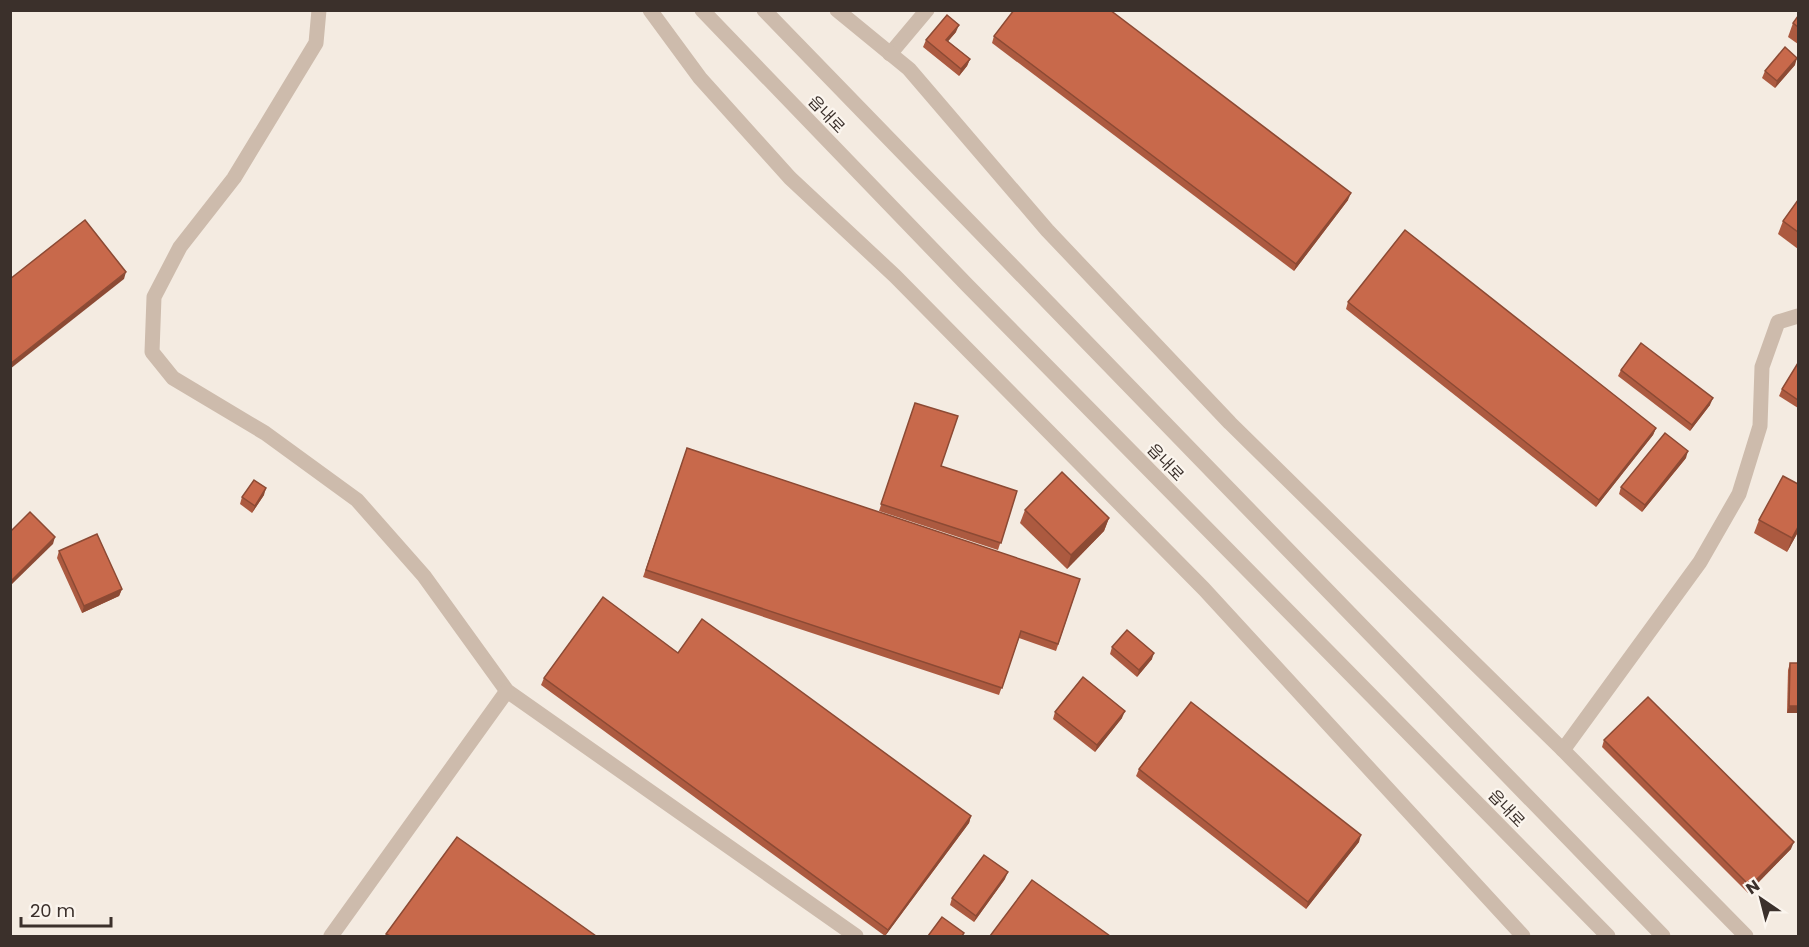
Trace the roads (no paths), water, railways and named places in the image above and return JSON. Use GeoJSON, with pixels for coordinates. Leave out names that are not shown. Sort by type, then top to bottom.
{"type":"FeatureCollection","features":[{"type":"Feature","properties":{"kind":"street"},"geometry":{"type":"LineString","coordinates":[[319,10],[316,42],[234,178],[180,247],[154,297],[152,352],[173,378],[265,433],[357,500],[424,576],[507,691],[856,936]]}},
{"type":"Feature","properties":{"kind":"street"},"geometry":{"type":"LineString","coordinates":[[650,10],[700,78],[790,178],[904,285],[1204,589],[1523,936]]}},
{"type":"Feature","properties":{"kind":"street","name":"읍내로"},"geometry":{"type":"LineString","coordinates":[[702,10],[976,293],[1608,936]]}},
{"type":"Feature","properties":{"kind":"street","name":"읍내로"},"geometry":{"type":"LineString","coordinates":[[764,10],[1663,936]]}},
{"type":"Feature","properties":{"kind":"street"},"geometry":{"type":"LineString","coordinates":[[837,10],[909,69],[1047,230],[1230,423],[1563,750],[1746,936]]}},
{"type":"Feature","properties":{"kind":"street"},"geometry":{"type":"LineString","coordinates":[[890,54],[927,10]]}},
{"type":"Feature","properties":{"kind":"street"},"geometry":{"type":"LineString","coordinates":[[1563,750],[1700,562],[1739,494],[1760,426],[1762,368],[1778,322],[1798,316]]}},
{"type":"Feature","properties":{"kind":"street"},"geometry":{"type":"LineString","coordinates":[[332,936],[507,691]]}}]}
